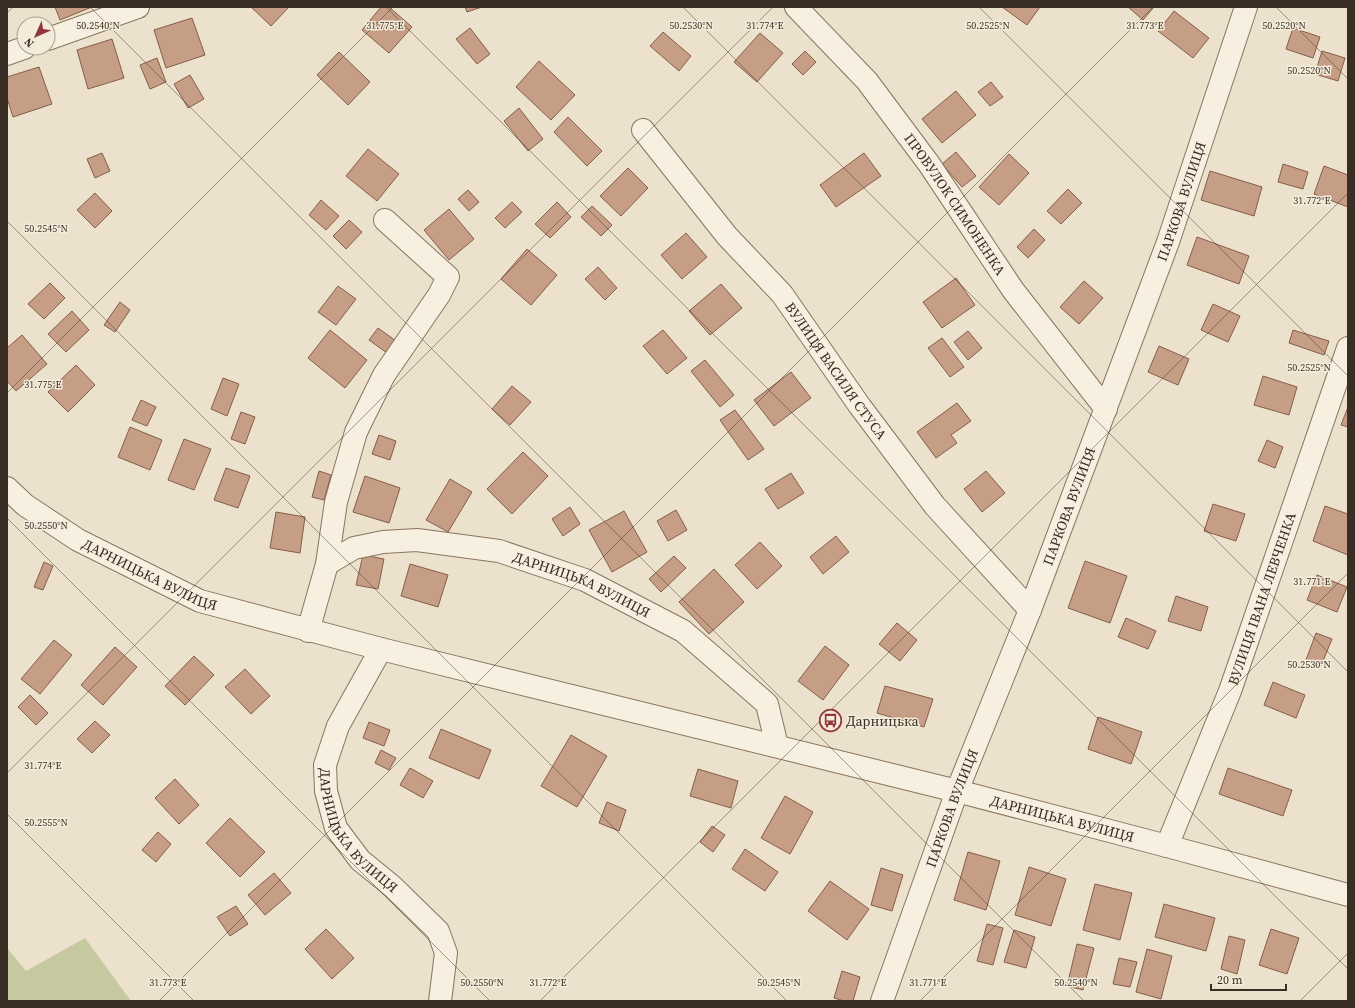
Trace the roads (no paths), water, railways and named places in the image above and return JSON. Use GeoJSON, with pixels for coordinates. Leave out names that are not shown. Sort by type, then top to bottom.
{"type":"FeatureCollection","features":[{"type":"Feature","properties":{"kind":"street"},"geometry":{"type":"LineString","coordinates":[[56,36],[138,7]]}},
{"type":"Feature","properties":{"kind":"street","name":"ПАРКОВА ВУЛИЦЯ"},"geometry":{"type":"LineString","coordinates":[[882,1001],[957,791],[1030,610],[1168,242],[1246,7]]}},
{"type":"Feature","properties":{"kind":"street","name":"ПРОВУЛОК СИМОНЕНКА"},"geometry":{"type":"LineString","coordinates":[[800,8],[867,80],[929,164],[1013,290],[1106,410]]}},
{"type":"Feature","properties":{"kind":"street","name":"ВУЛИЦЯ ВАСИЛЯ СТУСА"},"geometry":{"type":"LineString","coordinates":[[643,130],[727,236],[782,294],[859,405],[935,506],[1030,610]]}},
{"type":"Feature","properties":{"kind":"street"},"geometry":{"type":"LineString","coordinates":[[308,631],[327,564],[336,502],[356,432],[384,375],[439,294],[448,277],[385,220]]}},
{"type":"Feature","properties":{"kind":"street","name":"ВУЛИЦЯ ІВАНА ЛЕВЧЕНКА"},"geometry":{"type":"LineString","coordinates":[[1168,846],[1230,691],[1348,348]]}},
{"type":"Feature","properties":{"kind":"street","name":"ДАРНИЦЬКА ВУЛИЦЯ"},"geometry":{"type":"LineString","coordinates":[[7,488],[24,505],[78,540],[200,601],[308,631],[957,791],[1348,895]]}},
{"type":"Feature","properties":{"kind":"street","name":"ДАРНИЦЬКА ВУЛИЦЯ"},"geometry":{"type":"LineString","coordinates":[[327,564],[354,548],[383,542],[416,540],[499,551],[585,580],[683,632],[767,704],[776,746]]}},
{"type":"Feature","properties":{"kind":"street","name":"ДАРНИЦЬКА ВУЛИЦЯ"},"geometry":{"type":"LineString","coordinates":[[381,649],[338,726],[325,764],[326,791],[336,828],[360,860],[392,887],[438,931],[446,953],[440,1001]]}},
{"type":"Feature","properties":{"kind":"place","name":"Дарницька"},"geometry":{"type":"Point","coordinates":[831,721]}}]}
